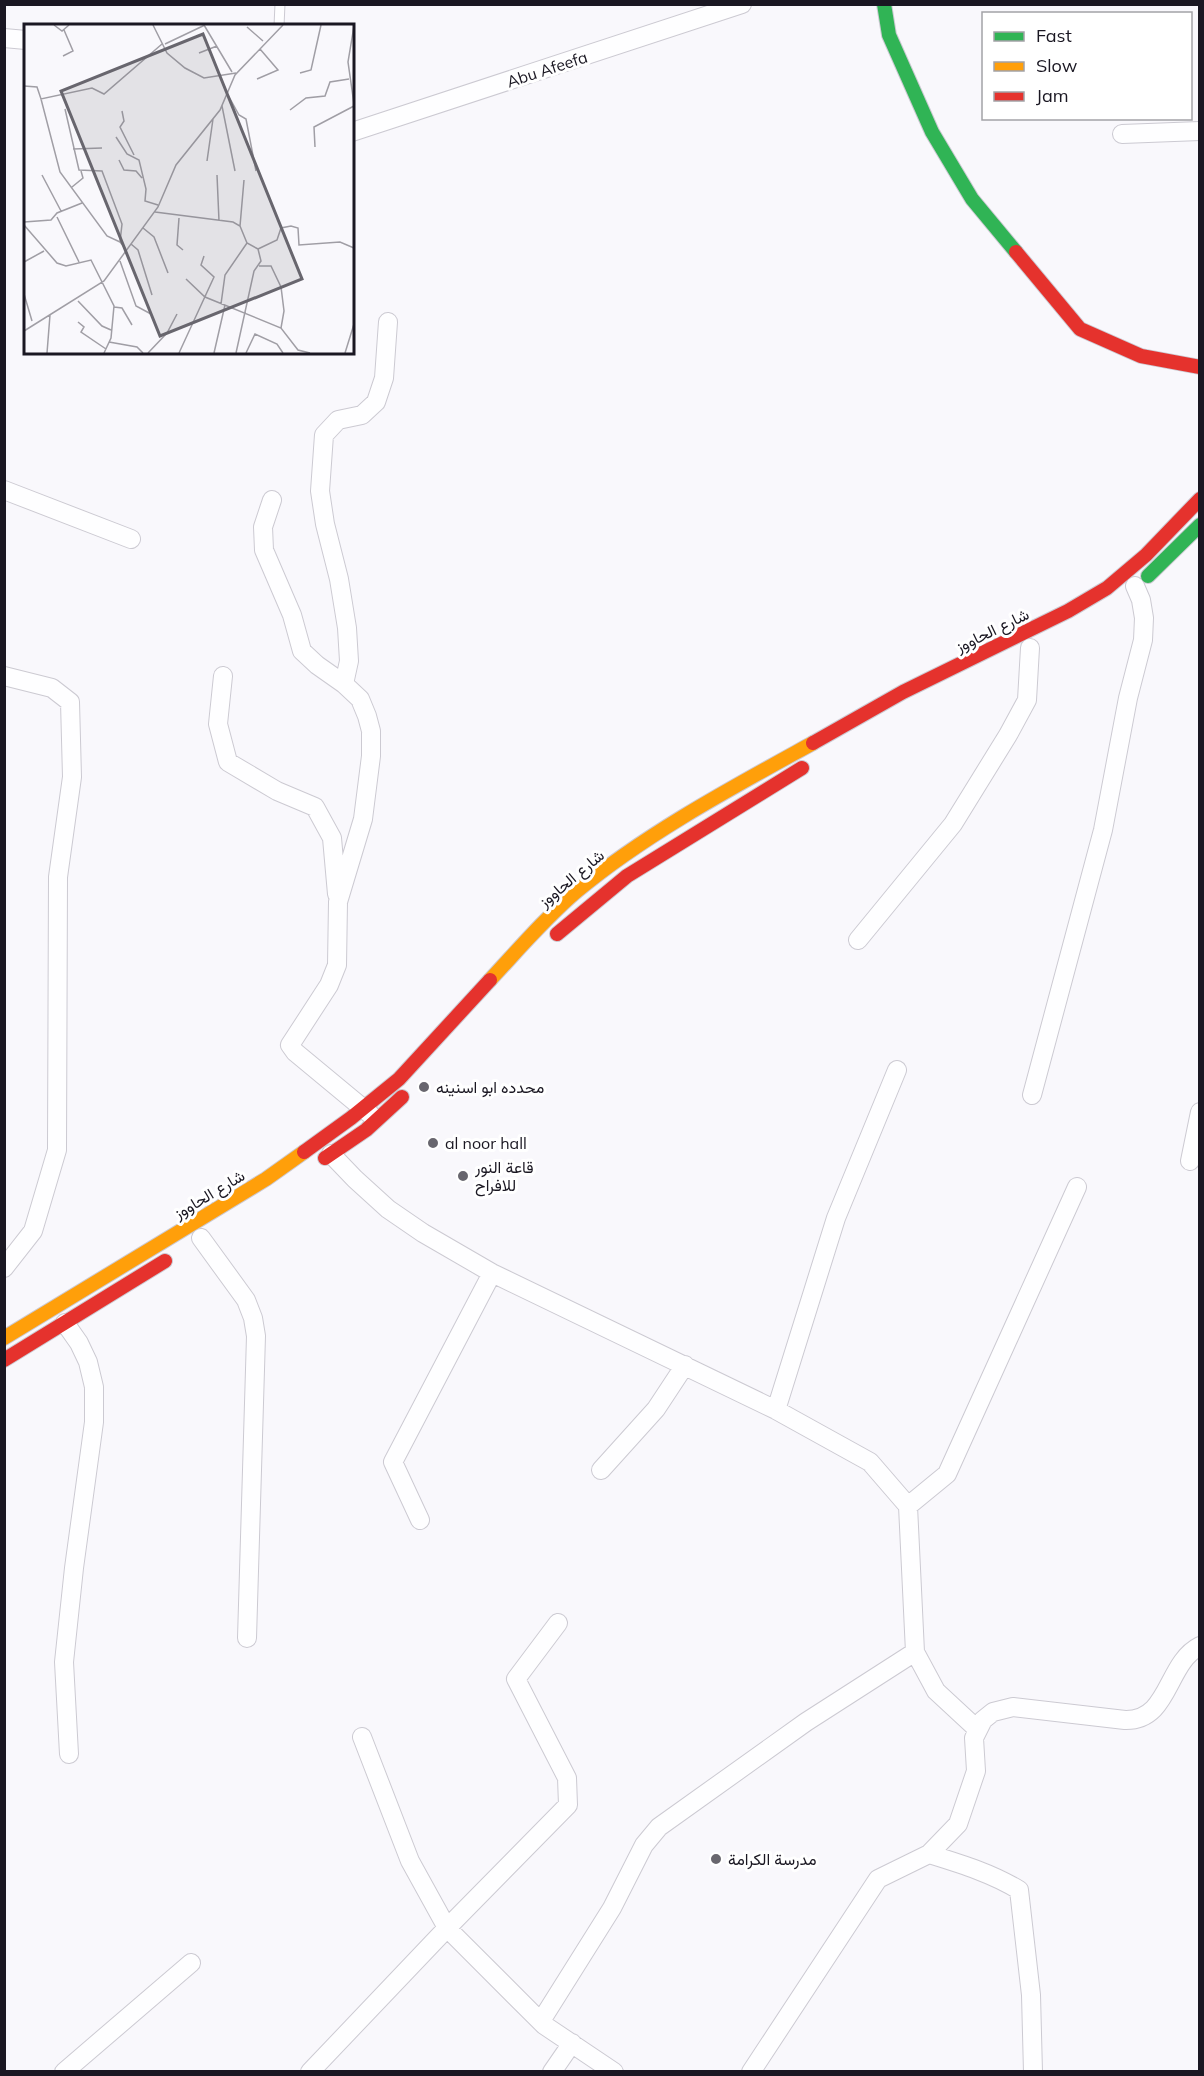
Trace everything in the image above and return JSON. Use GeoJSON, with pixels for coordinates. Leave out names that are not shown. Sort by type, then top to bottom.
{"type":"FeatureCollection","features":[{"type":"Feature","properties":{"kind":"main road"},"geometry":{"type":"LineString","coordinates":[[884,4],[889,35],[932,132],[972,199],[1080,329],[1141,356],[1200,367]]}},
{"type":"Feature","properties":{"kind":"main road"},"geometry":{"type":"LineString","coordinates":[[905,33],[911,85]]}},
{"type":"Feature","properties":{"kind":"main road","name":"شارع الحاووز"},"geometry":{"type":"LineString","coordinates":[[6,1332],[266,1179],[370,1114],[399,1078],[535,931],[576,892],[612,864],[751,778],[903,692],[1068,611],[1107,588],[1146,555],[1200,499]]}},
{"type":"Feature","properties":{"kind":"main road"},"geometry":{"type":"LineString","coordinates":[[1130,589],[1200,525]]}},
{"type":"Feature","properties":{"kind":"main road"},"geometry":{"type":"LineString","coordinates":[[544,945],[627,876],[813,762]]}},
{"type":"Feature","properties":{"kind":"main road"},"geometry":{"type":"LineString","coordinates":[[312,1167],[366,1130],[370,1114],[408,1091]]}},
{"type":"Feature","properties":{"kind":"main road"},"geometry":{"type":"LineString","coordinates":[[4,1360],[173,1256]]}},
{"type":"Feature","properties":{"kind":"street","name":"Abu Afeefa"},"geometry":{"type":"LineString","coordinates":[[354,131],[742,4]]}},
{"type":"Feature","properties":{"kind":"street"},"geometry":{"type":"LineString","coordinates":[[4,38],[24,40]]}},
{"type":"Feature","properties":{"kind":"street"},"geometry":{"type":"LineString","coordinates":[[1122,134],[1200,131]]}},
{"type":"Feature","properties":{"kind":"street"},"geometry":{"type":"LineString","coordinates":[[344,684],[349,660],[347,628],[320,490],[324,435],[338,420],[362,415],[376,402],[384,378],[388,322]]}},
{"type":"Feature","properties":{"kind":"street"},"geometry":{"type":"LineString","coordinates":[[4,490],[131,539]]}},
{"type":"Feature","properties":{"kind":"street"},"geometry":{"type":"LineString","coordinates":[[272,500],[263,527],[264,550],[292,615],[302,651],[360,699],[371,730],[371,756],[363,819],[338,902]]}},
{"type":"Feature","properties":{"kind":"street"},"geometry":{"type":"LineString","coordinates":[[1032,1095],[1103,830],[1128,698],[1143,639],[1144,618],[1141,600],[1130,589]]}},
{"type":"Feature","properties":{"kind":"street"},"geometry":{"type":"LineString","coordinates":[[858,940],[953,824],[1008,735],[1027,700],[1029,648]]}},
{"type":"Feature","properties":{"kind":"street"},"geometry":{"type":"LineString","coordinates":[[4,676],[52,688],[70,702],[72,777],[58,877],[57,1150],[33,1231],[4,1268]]}},
{"type":"Feature","properties":{"kind":"street"},"geometry":{"type":"LineString","coordinates":[[223,676],[218,724],[228,762],[277,791],[315,807],[332,838],[338,902],[337,965],[328,985],[290,1045],[295,1052],[370,1114]]}},
{"type":"Feature","properties":{"kind":"street"},"geometry":{"type":"LineString","coordinates":[[776,1410],[836,1218],[897,1070]]}},
{"type":"Feature","properties":{"kind":"street"},"geometry":{"type":"LineString","coordinates":[[1190,1161],[1200,1112]]}},
{"type":"Feature","properties":{"kind":"street"},"geometry":{"type":"LineString","coordinates":[[331,1154],[388,1209],[423,1233],[492,1273],[776,1410],[870,1462],[909,1506],[915,1652],[936,1691],[977,1729]]}},
{"type":"Feature","properties":{"kind":"street"},"geometry":{"type":"LineString","coordinates":[[909,1506],[946,1474],[1077,1187]]}},
{"type":"Feature","properties":{"kind":"street"},"geometry":{"type":"LineString","coordinates":[[201,1238],[246,1300],[253,1318],[256,1336],[247,1638]]}},
{"type":"Feature","properties":{"kind":"street"},"geometry":{"type":"LineString","coordinates":[[420,1520],[393,1462],[492,1273]]}},
{"type":"Feature","properties":{"kind":"street"},"geometry":{"type":"LineString","coordinates":[[65,1323],[79,1343],[88,1362],[94,1387],[94,1422],[64,1662],[69,1754]]}},
{"type":"Feature","properties":{"kind":"street"},"geometry":{"type":"LineString","coordinates":[[602,1470],[656,1409],[685,1365]]}},
{"type":"Feature","properties":{"kind":"street"},"geometry":{"type":"LineString","coordinates":[[310,2072],[568,1805],[567,1778],[516,1679],[558,1623]]}},
{"type":"Feature","properties":{"kind":"street"},"geometry":{"type":"LineString","coordinates":[[751,2072],[878,1879],[929,1854],[958,1824],[976,1771],[974,1737],[983,1720],[993,1712],[1013,1707],[1128,1720],[1140,1718],[1155,1709],[1184,1660],[1200,1646]]}},
{"type":"Feature","properties":{"kind":"street"},"geometry":{"type":"LineString","coordinates":[[541,2021],[612,1908],[644,1845],[659,1827],[806,1722],[915,1652]]}},
{"type":"Feature","properties":{"kind":"street"},"geometry":{"type":"LineString","coordinates":[[362,1737],[410,1861],[447,1928],[541,2021],[614,2072]]}},
{"type":"Feature","properties":{"kind":"street"},"geometry":{"type":"LineString","coordinates":[[929,1854],[980,1870],[1000,1878],[1019,1890],[1031,1995],[1033,2072]]}},
{"type":"Feature","properties":{"kind":"street"},"geometry":{"type":"LineString","coordinates":[[64,2072],[191,1963]]}},
{"type":"Feature","properties":{"kind":"street"},"geometry":{"type":"LineString","coordinates":[[552,2072],[572,2043]]}},
{"type":"Feature","properties":{"kind":"lane"},"geometry":{"type":"LineString","coordinates":[[279,24],[280,4]]}},
{"type":"Feature","properties":{"kind":"traffic: fast"},"geometry":{"type":"LineString","coordinates":[[884,4],[889,35],[932,132],[972,199],[1016,252]]}},
{"type":"Feature","properties":{"kind":"traffic: fast"},"geometry":{"type":"LineString","coordinates":[[1148,576],[1200,525]]}},
{"type":"Feature","properties":{"kind":"traffic: slow"},"geometry":{"type":"LineString","coordinates":[[490,980],[554,912],[603,870],[661,830],[813,743]]}},
{"type":"Feature","properties":{"kind":"traffic: slow"},"geometry":{"type":"LineString","coordinates":[[4,1338],[266,1179],[304,1152]]}},
{"type":"Feature","properties":{"kind":"traffic: jam"},"geometry":{"type":"LineString","coordinates":[[1016,252],[1080,329],[1141,356],[1200,367]]}},
{"type":"Feature","properties":{"kind":"traffic: jam"},"geometry":{"type":"LineString","coordinates":[[813,743],[903,692],[1068,611],[1107,588],[1146,555],[1200,499]]}},
{"type":"Feature","properties":{"kind":"traffic: jam"},"geometry":{"type":"LineString","coordinates":[[557,934],[627,876],[802,768]]}},
{"type":"Feature","properties":{"kind":"traffic: jam"},"geometry":{"type":"LineString","coordinates":[[304,1152],[399,1079],[490,980]]}},
{"type":"Feature","properties":{"kind":"traffic: jam"},"geometry":{"type":"LineString","coordinates":[[325,1158],[366,1130],[402,1097]]}},
{"type":"Feature","properties":{"kind":"traffic: jam"},"geometry":{"type":"LineString","coordinates":[[4,1360],[165,1261]]}},
{"type":"Feature","properties":{"kind":"place","name":"محدده ابو اسنينه"},"geometry":{"type":"Point","coordinates":[424,1087]}},
{"type":"Feature","properties":{"kind":"place","name":"al noor hall"},"geometry":{"type":"Point","coordinates":[433,1143]}},
{"type":"Feature","properties":{"kind":"place","name":"قاعة النور للافراح"},"geometry":{"type":"Point","coordinates":[463,1176]}},
{"type":"Feature","properties":{"kind":"place","name":"مدرسة الكرامة"},"geometry":{"type":"Point","coordinates":[716,1859]}}]}
